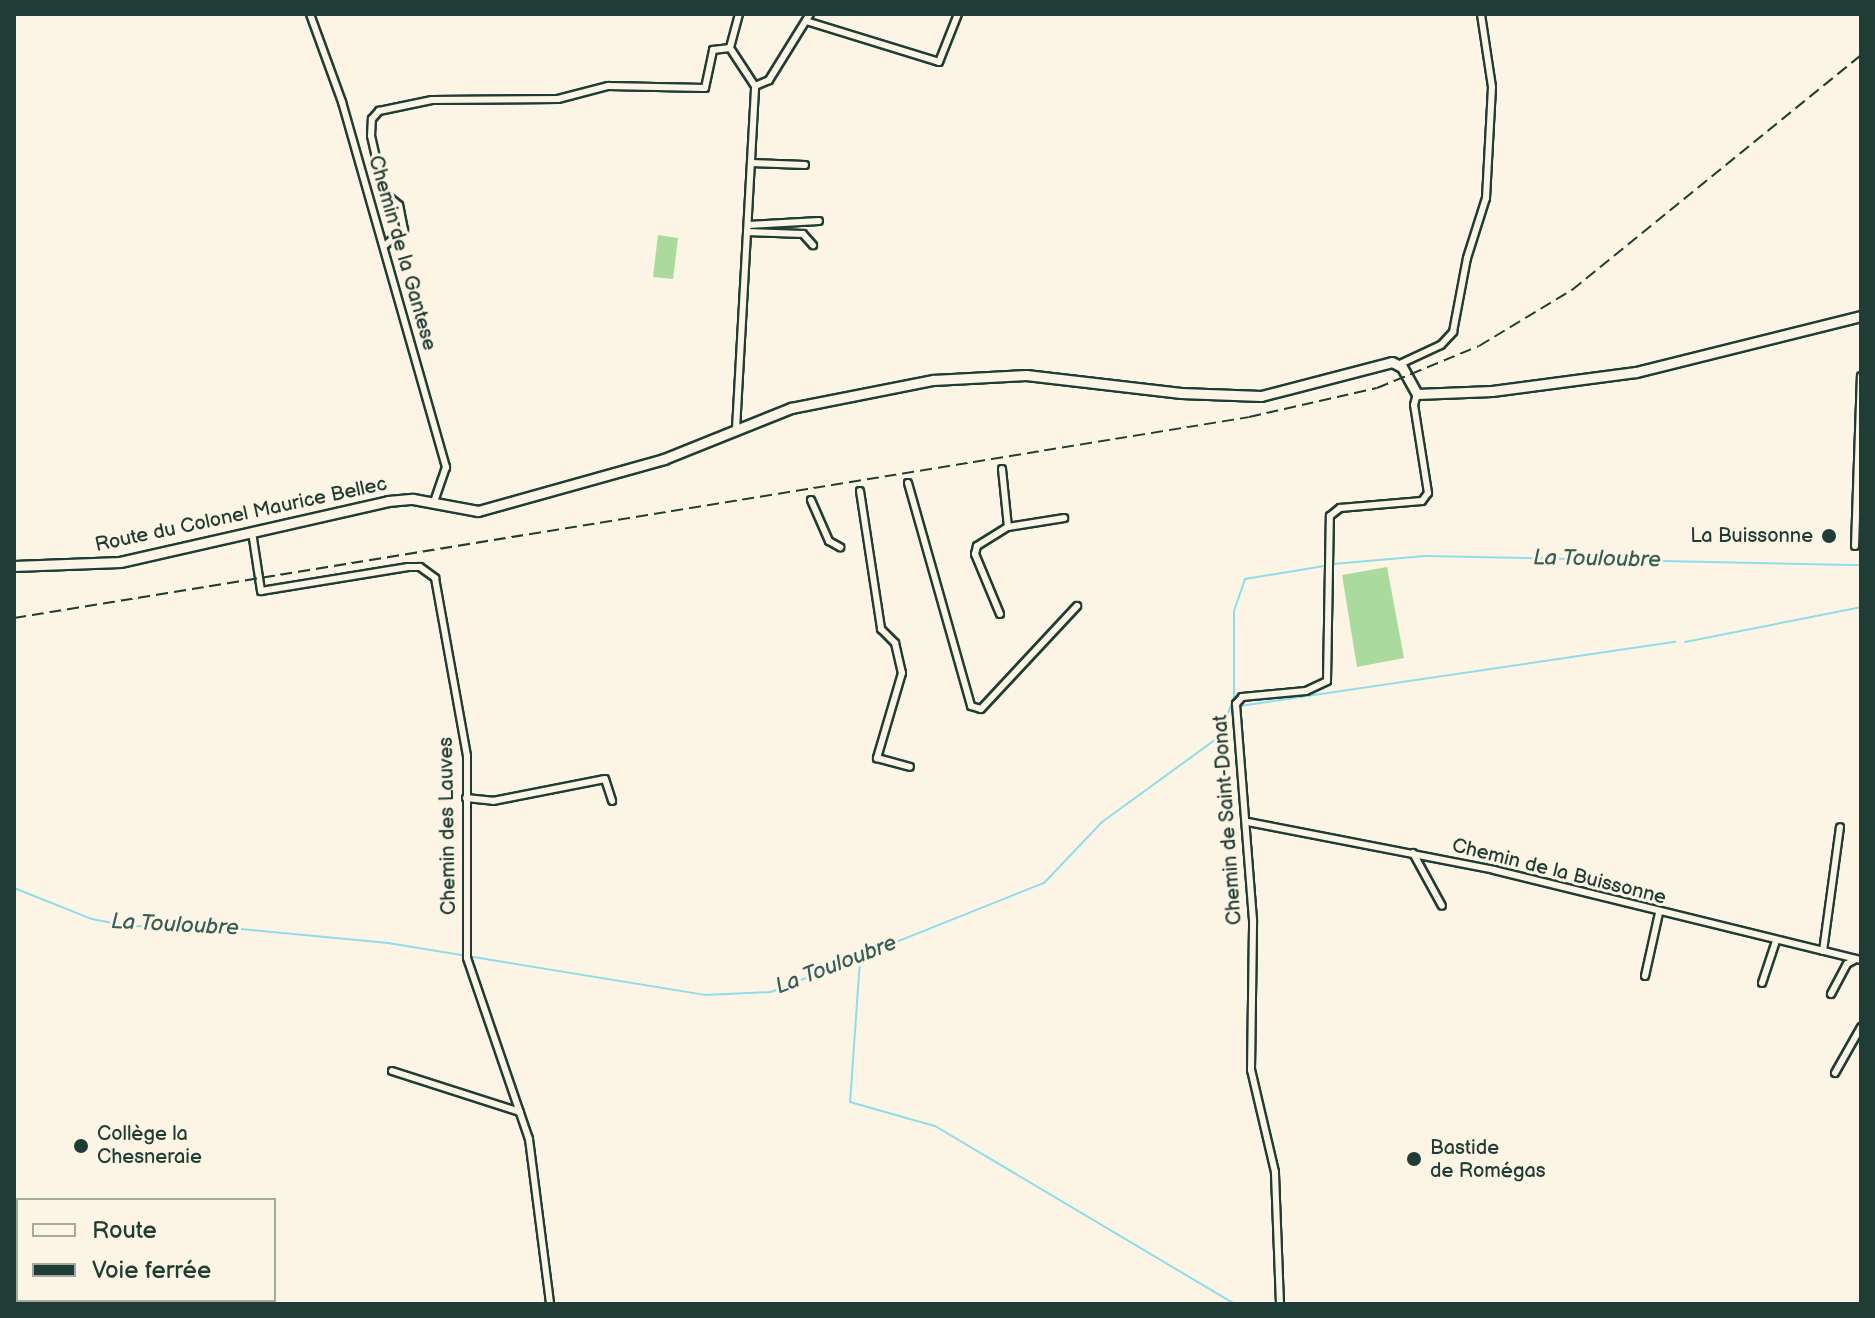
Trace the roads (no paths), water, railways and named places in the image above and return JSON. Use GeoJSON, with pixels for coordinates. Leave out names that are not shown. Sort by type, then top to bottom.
{"type":"FeatureCollection","features":[{"type":"Feature","properties":{"kind":"main road"},"geometry":{"type":"LineString","coordinates":[[1400,364],[1417,394],[1590,381],[1861,316]]}},
{"type":"Feature","properties":{"kind":"main road","name":"Route du Colonel Maurice Bellec"},"geometry":{"type":"LineString","coordinates":[[14,566],[120,562],[388,501],[434,502],[464,511],[487,509],[664,459],[809,403],[954,378],[1026,375],[1189,394],[1261,396],[1400,364]]}},
{"type":"Feature","properties":{"kind":"street","name":"Chemin de la Gantese"},"geometry":{"type":"LineString","coordinates":[[310,14],[384,246],[446,467],[434,502]]}},
{"type":"Feature","properties":{"kind":"street"},"geometry":{"type":"LineString","coordinates":[[736,429],[755,86],[730,48],[739,14]]}},
{"type":"Feature","properties":{"kind":"street"},"geometry":{"type":"LineString","coordinates":[[755,86],[769,80],[810,14]]}},
{"type":"Feature","properties":{"kind":"street"},"geometry":{"type":"LineString","coordinates":[[806,21],[939,62],[958,14]]}},
{"type":"Feature","properties":{"kind":"street"},"geometry":{"type":"LineString","coordinates":[[1400,364],[1441,345],[1453,332],[1467,258],[1486,198],[1492,87],[1481,14]]}},
{"type":"Feature","properties":{"kind":"street"},"geometry":{"type":"LineString","coordinates":[[384,246],[404,230],[399,205],[384,193],[371,136],[372,119],[379,111],[432,100],[558,99],[608,86],[705,88],[713,50],[730,48]]}},
{"type":"Feature","properties":{"kind":"street"},"geometry":{"type":"LineString","coordinates":[[751,163],[805,165]]}},
{"type":"Feature","properties":{"kind":"street"},"geometry":{"type":"LineString","coordinates":[[748,228],[819,221]]}},
{"type":"Feature","properties":{"kind":"street"},"geometry":{"type":"LineString","coordinates":[[748,228],[803,234],[813,245]]}},
{"type":"Feature","properties":{"kind":"street"},"geometry":{"type":"LineString","coordinates":[[1855,546],[1861,376]]}},
{"type":"Feature","properties":{"kind":"street","name":"Chemin de Saint-Donat"},"geometry":{"type":"LineString","coordinates":[[1280,1304],[1275,1172],[1251,1070],[1248,822],[1236,704],[1242,697],[1306,691],[1327,681],[1330,516],[1340,508],[1422,501],[1428,493],[1414,405],[1417,394]]}},
{"type":"Feature","properties":{"kind":"street"},"geometry":{"type":"LineString","coordinates":[[1002,469],[1008,527]]}},
{"type":"Feature","properties":{"kind":"street"},"geometry":{"type":"LineString","coordinates":[[908,483],[971,706],[981,709],[1077,606]]}},
{"type":"Feature","properties":{"kind":"street"},"geometry":{"type":"LineString","coordinates":[[860,491],[881,629],[895,643],[902,673],[877,758],[910,767]]}},
{"type":"Feature","properties":{"kind":"street"},"geometry":{"type":"LineString","coordinates":[[811,500],[829,541],[840,547]]}},
{"type":"Feature","properties":{"kind":"street"},"geometry":{"type":"LineString","coordinates":[[1000,614],[975,554],[977,546],[1008,527],[1064,518]]}},
{"type":"Feature","properties":{"kind":"street","name":"Chemin des Lauves"},"geometry":{"type":"LineString","coordinates":[[252,532],[261,591],[408,567],[420,567],[435,578],[467,756],[467,954],[538,1176],[550,1304]]}},
{"type":"Feature","properties":{"kind":"street"},"geometry":{"type":"LineString","coordinates":[[466,798],[493,801],[605,779],[612,801]]}},
{"type":"Feature","properties":{"kind":"street","name":"Chemin de la Buissonne"},"geometry":{"type":"LineString","coordinates":[[1248,822],[1413,853],[1859,960]]}},
{"type":"Feature","properties":{"kind":"street"},"geometry":{"type":"LineString","coordinates":[[1823,951],[1840,827]]}},
{"type":"Feature","properties":{"kind":"street"},"geometry":{"type":"LineString","coordinates":[[1413,853],[1442,906]]}},
{"type":"Feature","properties":{"kind":"street"},"geometry":{"type":"LineString","coordinates":[[1645,976],[1659,913]]}},
{"type":"Feature","properties":{"kind":"street"},"geometry":{"type":"LineString","coordinates":[[1762,983],[1776,941]]}},
{"type":"Feature","properties":{"kind":"street"},"geometry":{"type":"LineString","coordinates":[[1831,994],[1847,964],[1859,960]]}},
{"type":"Feature","properties":{"kind":"street"},"geometry":{"type":"LineString","coordinates":[[1835,1073],[1861,1027]]}},
{"type":"Feature","properties":{"kind":"street"},"geometry":{"type":"LineString","coordinates":[[392,1071],[520,1112]]}},
{"type":"Feature","properties":{"kind":"waterway","name":"La Touloubre"},"geometry":{"type":"LineString","coordinates":[[1333,564],[1425,556],[1861,565]]}},
{"type":"Feature","properties":{"kind":"waterway","name":"La Touloubre"},"geometry":{"type":"LineString","coordinates":[[14,888],[92,919],[129,926],[241,929],[388,943],[705,995],[771,992],[1044,883],[1102,822],[1219,737],[1234,697],[1234,611],[1245,579],[1324,566]]}},
{"type":"Feature","properties":{"kind":"waterway"},"geometry":{"type":"LineString","coordinates":[[1685,642],[1861,607]]}},
{"type":"Feature","properties":{"kind":"waterway"},"geometry":{"type":"LineString","coordinates":[[1240,706],[1675,642]]}},
{"type":"Feature","properties":{"kind":"waterway"},"geometry":{"type":"LineString","coordinates":[[860,960],[850,1102],[935,1126],[1235,1304]]}},
{"type":"Feature","properties":{"kind":"railway"},"geometry":{"type":"LineString","coordinates":[[14,618],[1249,417],[1377,388],[1479,346],[1572,290],[1861,55]]}},
{"type":"Feature","properties":{"kind":"place","name":"La Buissonne"},"geometry":{"type":"Point","coordinates":[1829,536]}},
{"type":"Feature","properties":{"kind":"place","name":"Collège la Chesneraie"},"geometry":{"type":"Point","coordinates":[81,1146]}},
{"type":"Feature","properties":{"kind":"place","name":"Bastide de Romégas"},"geometry":{"type":"Point","coordinates":[1414,1159]}}]}
